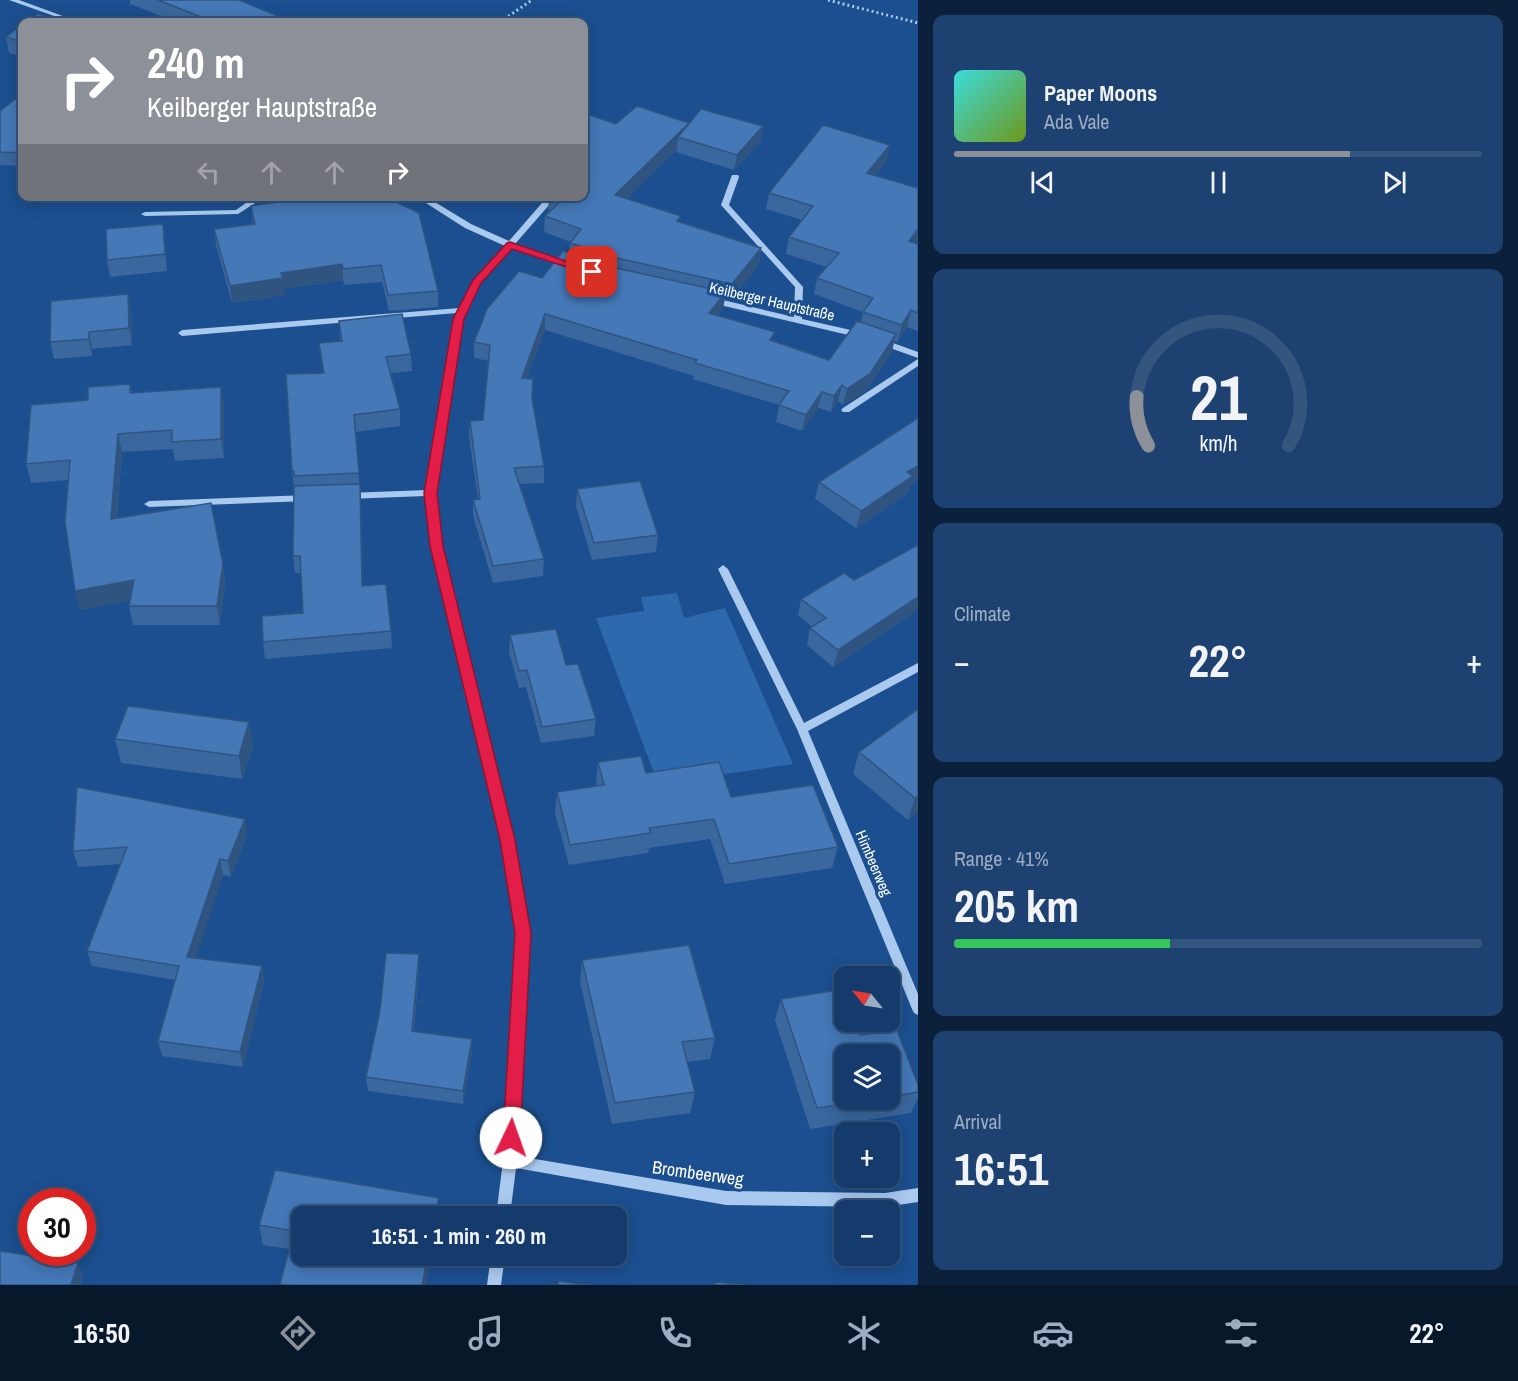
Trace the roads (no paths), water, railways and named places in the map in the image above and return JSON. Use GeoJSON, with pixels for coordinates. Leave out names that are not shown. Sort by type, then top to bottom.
{"type":"FeatureCollection","features":[{"type":"Feature","properties":{"kind":"street"},"geometry":{"type":"LineString","coordinates":[[12,0],[64,18]]}},
{"type":"Feature","properties":{"kind":"street"},"geometry":{"type":"LineString","coordinates":[[735,177],[725,205],[799,287],[798,320]]}},
{"type":"Feature","properties":{"kind":"street"},"geometry":{"type":"LineString","coordinates":[[145,214],[238,212],[254,201]]}},
{"type":"Feature","properties":{"kind":"street"},"geometry":{"type":"LineString","coordinates":[[427,201],[468,226],[510,245],[582,268]]}},
{"type":"Feature","properties":{"kind":"street"},"geometry":{"type":"LineString","coordinates":[[504,1206],[510,1161],[523,933],[508,840],[436,546],[431,493],[459,319],[477,282],[549,201]]}},
{"type":"Feature","properties":{"kind":"street","name":"Keilberger Hauptstraße"},"geometry":{"type":"LineString","coordinates":[[706,300],[864,335],[918,355]]}},
{"type":"Feature","properties":{"kind":"street"},"geometry":{"type":"LineString","coordinates":[[182,333],[465,310]]}},
{"type":"Feature","properties":{"kind":"street"},"geometry":{"type":"LineString","coordinates":[[846,410],[918,362]]}},
{"type":"Feature","properties":{"kind":"street"},"geometry":{"type":"LineString","coordinates":[[337,497],[431,493]]}},
{"type":"Feature","properties":{"kind":"street"},"geometry":{"type":"LineString","coordinates":[[149,504],[314,498]]}},
{"type":"Feature","properties":{"kind":"street","name":"Himbeerweg"},"geometry":{"type":"LineString","coordinates":[[723,569],[802,729],[918,1010]]}},
{"type":"Feature","properties":{"kind":"street"},"geometry":{"type":"LineString","coordinates":[[802,729],[918,668]]}},
{"type":"Feature","properties":{"kind":"street","name":"Brombeerweg"},"geometry":{"type":"LineString","coordinates":[[510,1161],[726,1198],[885,1200],[918,1195]]}},
{"type":"Feature","properties":{"kind":"street"},"geometry":{"type":"LineString","coordinates":[[494,1285],[497,1266]]}}]}
